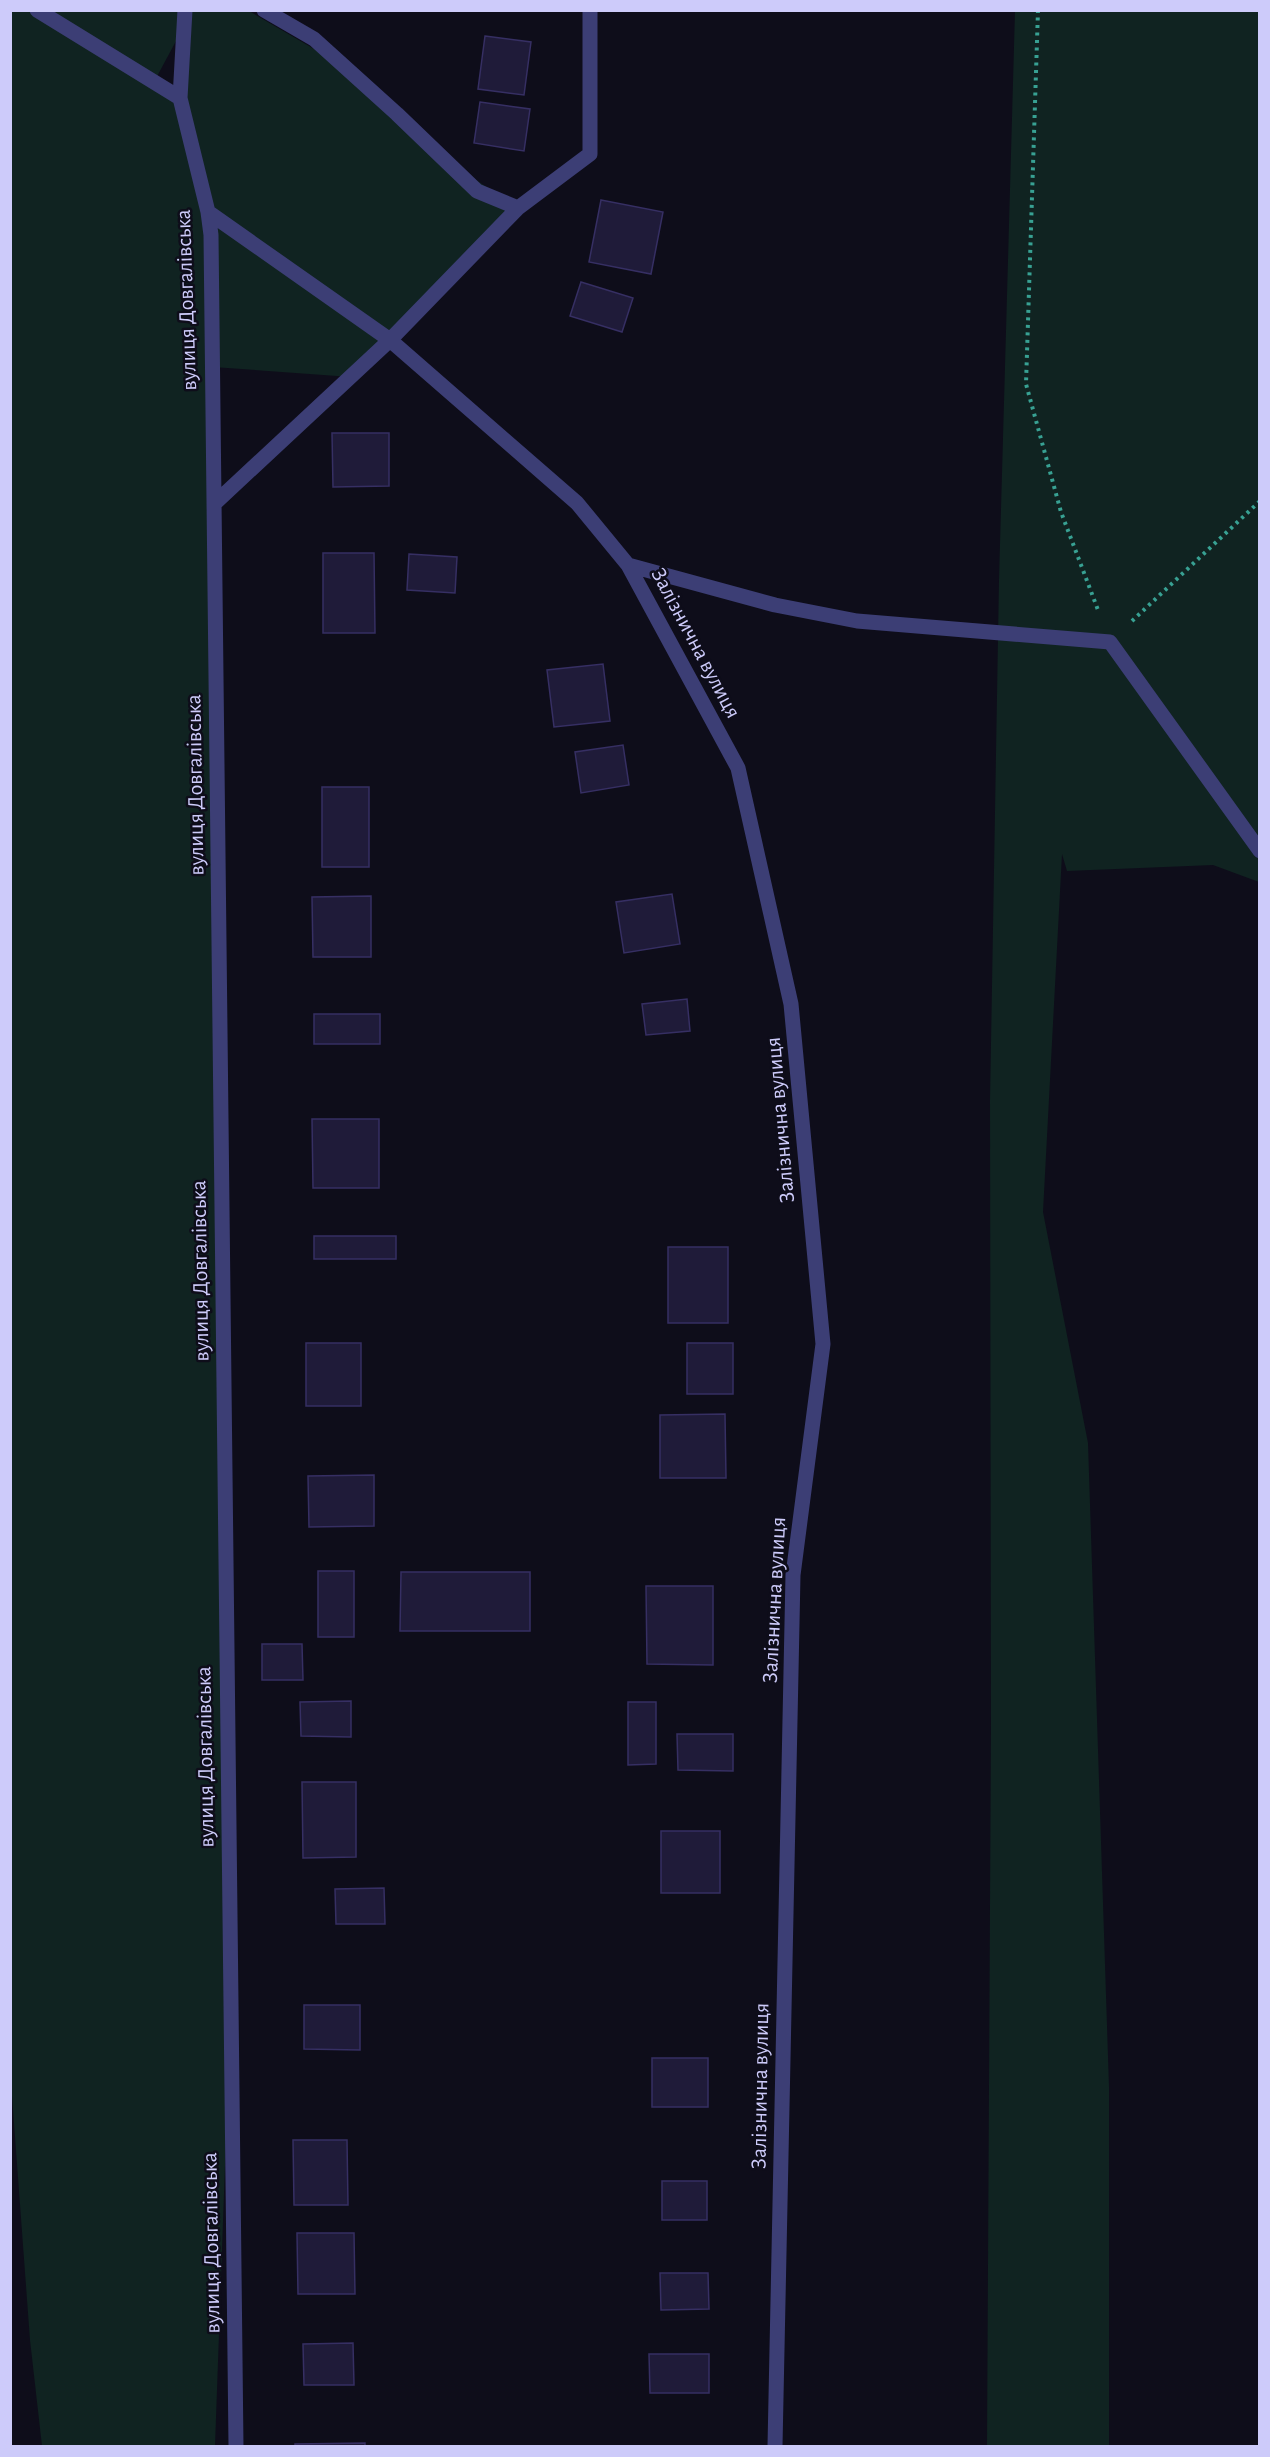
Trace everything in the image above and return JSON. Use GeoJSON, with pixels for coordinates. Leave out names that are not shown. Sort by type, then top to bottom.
{"type":"FeatureCollection","features":[{"type":"Feature","properties":{"kind":"street"},"geometry":{"type":"LineString","coordinates":[[36,10],[180,98]]}},
{"type":"Feature","properties":{"kind":"street","name":"вулиця Довгалівська"},"geometry":{"type":"LineString","coordinates":[[185,10],[180,98],[208,212],[211,235],[236,2446]]}},
{"type":"Feature","properties":{"kind":"street"},"geometry":{"type":"LineString","coordinates":[[264,10],[314,39],[477,191],[518,208]]}},
{"type":"Feature","properties":{"kind":"street"},"geometry":{"type":"LineString","coordinates":[[214,504],[390,340],[518,208],[590,154],[590,10]]}},
{"type":"Feature","properties":{"kind":"street","name":"Залізнична вулиця"},"geometry":{"type":"LineString","coordinates":[[208,212],[390,340],[577,503],[628,565],[738,768],[791,1004],[823,1344],[793,1575],[775,2446]]}},
{"type":"Feature","properties":{"kind":"street"},"geometry":{"type":"LineString","coordinates":[[628,565],[775,605],[857,621],[1110,642],[1260,851]]}},
{"type":"Feature","properties":{"kind":"path"},"geometry":{"type":"LineString","coordinates":[[1038,10],[1026,384],[1061,512],[1110,642],[1260,501]]}},
{"type":"Feature","properties":{"kind":"green space"},"geometry":{"type":"Polygon","coordinates":[[[10,11],[249,11],[345,67],[442,157],[518,208],[351,377],[213,367],[231,1998],[215,2446],[42,2446],[30,2340],[10,2069],[10,11]],[[183,28],[154,82],[179,98],[183,28]]]}},
{"type":"Feature","properties":{"kind":"green space"},"geometry":{"type":"Polygon","coordinates":[[[1015,11],[1259,11],[1259,882],[1213,865],[1067,871],[1062,854],[1043,1212],[1088,1443],[1109,2087],[1109,2446],[987,2446],[991,1725],[990,1101],[999,580],[1015,11]]]}},
{"type":"Feature","properties":{"kind":"building"},"geometry":{"type":"Polygon","coordinates":[[[485,36],[531,42],[524,95],[478,89],[485,36]]]}},
{"type":"Feature","properties":{"kind":"building"},"geometry":{"type":"Polygon","coordinates":[[[480,102],[530,109],[524,151],[474,143],[480,102]]]}},
{"type":"Feature","properties":{"kind":"building"},"geometry":{"type":"Polygon","coordinates":[[[601,200],[663,212],[651,274],[589,262],[601,200]]]}},
{"type":"Feature","properties":{"kind":"building"},"geometry":{"type":"Polygon","coordinates":[[[581,282],[633,298],[622,332],[570,316],[581,282]]]}},
{"type":"Feature","properties":{"kind":"building"},"geometry":{"type":"Polygon","coordinates":[[[332,433],[389,433],[389,486],[333,487],[332,433]]]}},
{"type":"Feature","properties":{"kind":"building"},"geometry":{"type":"Polygon","coordinates":[[[323,553],[374,553],[375,633],[323,633],[323,553]]]}},
{"type":"Feature","properties":{"kind":"building"},"geometry":{"type":"Polygon","coordinates":[[[409,554],[457,557],[455,593],[407,590],[409,554]]]}},
{"type":"Feature","properties":{"kind":"building"},"geometry":{"type":"Polygon","coordinates":[[[603,664],[610,721],[554,727],[547,670],[603,664]]]}},
{"type":"Feature","properties":{"kind":"building"},"geometry":{"type":"Polygon","coordinates":[[[623,745],[629,785],[581,793],[575,752],[623,745]]]}},
{"type":"Feature","properties":{"kind":"building"},"geometry":{"type":"Polygon","coordinates":[[[322,787],[369,787],[369,867],[322,867],[322,787]]]}},
{"type":"Feature","properties":{"kind":"building"},"geometry":{"type":"Polygon","coordinates":[[[672,894],[680,944],[624,953],[616,902],[672,894]]]}},
{"type":"Feature","properties":{"kind":"building"},"geometry":{"type":"Polygon","coordinates":[[[371,896],[371,957],[313,957],[312,897],[371,896]]]}},
{"type":"Feature","properties":{"kind":"building"},"geometry":{"type":"Polygon","coordinates":[[[687,999],[690,1031],[646,1035],[642,1004],[687,999]]]}},
{"type":"Feature","properties":{"kind":"building"},"geometry":{"type":"Polygon","coordinates":[[[314,1014],[380,1014],[380,1044],[314,1044],[314,1014]]]}},
{"type":"Feature","properties":{"kind":"building"},"geometry":{"type":"Polygon","coordinates":[[[312,1119],[379,1119],[379,1188],[313,1188],[312,1119]]]}},
{"type":"Feature","properties":{"kind":"building"},"geometry":{"type":"Polygon","coordinates":[[[314,1236],[396,1236],[396,1259],[314,1259],[314,1236]]]}},
{"type":"Feature","properties":{"kind":"building"},"geometry":{"type":"Polygon","coordinates":[[[668,1247],[728,1247],[728,1323],[668,1323],[668,1247]]]}},
{"type":"Feature","properties":{"kind":"building"},"geometry":{"type":"Polygon","coordinates":[[[306,1343],[361,1343],[361,1406],[306,1406],[306,1343]]]}},
{"type":"Feature","properties":{"kind":"building"},"geometry":{"type":"Polygon","coordinates":[[[687,1343],[733,1343],[733,1394],[687,1394],[687,1343]]]}},
{"type":"Feature","properties":{"kind":"building"},"geometry":{"type":"Polygon","coordinates":[[[725,1414],[726,1478],[660,1478],[660,1415],[725,1414]]]}},
{"type":"Feature","properties":{"kind":"building"},"geometry":{"type":"Polygon","coordinates":[[[374,1475],[374,1526],[309,1527],[308,1476],[374,1475]]]}},
{"type":"Feature","properties":{"kind":"building"},"geometry":{"type":"Polygon","coordinates":[[[318,1571],[354,1571],[354,1637],[318,1637],[318,1571]]]}},
{"type":"Feature","properties":{"kind":"building"},"geometry":{"type":"Polygon","coordinates":[[[401,1572],[530,1572],[530,1631],[400,1631],[401,1572]]]}},
{"type":"Feature","properties":{"kind":"building"},"geometry":{"type":"Polygon","coordinates":[[[646,1586],[713,1586],[713,1665],[647,1664],[646,1586]]]}},
{"type":"Feature","properties":{"kind":"building"},"geometry":{"type":"Polygon","coordinates":[[[262,1644],[302,1644],[303,1680],[262,1680],[262,1644]]]}},
{"type":"Feature","properties":{"kind":"building"},"geometry":{"type":"Polygon","coordinates":[[[351,1701],[351,1737],[301,1736],[300,1702],[351,1701]]]}},
{"type":"Feature","properties":{"kind":"building"},"geometry":{"type":"Polygon","coordinates":[[[628,1702],[656,1702],[656,1764],[628,1765],[628,1702]]]}},
{"type":"Feature","properties":{"kind":"building"},"geometry":{"type":"Polygon","coordinates":[[[677,1734],[733,1734],[733,1771],[678,1770],[677,1734]]]}},
{"type":"Feature","properties":{"kind":"building"},"geometry":{"type":"Polygon","coordinates":[[[302,1782],[356,1782],[356,1857],[303,1858],[302,1782]]]}},
{"type":"Feature","properties":{"kind":"building"},"geometry":{"type":"Polygon","coordinates":[[[661,1831],[720,1831],[720,1893],[661,1893],[661,1831]]]}},
{"type":"Feature","properties":{"kind":"building"},"geometry":{"type":"Polygon","coordinates":[[[384,1888],[385,1924],[336,1924],[335,1889],[384,1888]]]}},
{"type":"Feature","properties":{"kind":"building"},"geometry":{"type":"Polygon","coordinates":[[[304,2005],[360,2005],[360,2050],[304,2049],[304,2005]]]}},
{"type":"Feature","properties":{"kind":"building"},"geometry":{"type":"Polygon","coordinates":[[[652,2058],[708,2058],[708,2107],[652,2107],[652,2058]]]}},
{"type":"Feature","properties":{"kind":"building"},"geometry":{"type":"Polygon","coordinates":[[[293,2140],[347,2140],[348,2205],[294,2205],[293,2140]]]}},
{"type":"Feature","properties":{"kind":"building"},"geometry":{"type":"Polygon","coordinates":[[[662,2181],[707,2181],[707,2220],[662,2220],[662,2181]]]}},
{"type":"Feature","properties":{"kind":"building"},"geometry":{"type":"Polygon","coordinates":[[[297,2233],[354,2233],[355,2294],[298,2294],[297,2233]]]}},
{"type":"Feature","properties":{"kind":"building"},"geometry":{"type":"Polygon","coordinates":[[[660,2273],[708,2273],[709,2309],[661,2310],[660,2273]]]}},
{"type":"Feature","properties":{"kind":"building"},"geometry":{"type":"Polygon","coordinates":[[[353,2343],[354,2385],[304,2385],[303,2344],[353,2343]]]}},
{"type":"Feature","properties":{"kind":"building"},"geometry":{"type":"Polygon","coordinates":[[[649,2354],[709,2354],[709,2393],[650,2393],[649,2354]]]}},
{"type":"Feature","properties":{"kind":"building"},"geometry":{"type":"Polygon","coordinates":[[[365,2443],[365,2446],[295,2446],[295,2444],[365,2443]]]}}]}
